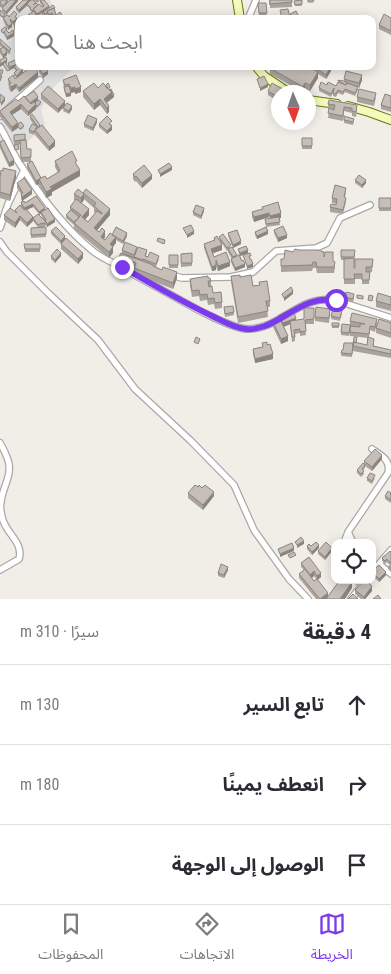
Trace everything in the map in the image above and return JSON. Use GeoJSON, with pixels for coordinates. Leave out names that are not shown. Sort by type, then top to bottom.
{"type":"FeatureCollection","features":[{"type":"Feature","properties":{"kind":"main road"},"geometry":{"type":"LineString","coordinates":[[237,0],[239,15]]}},
{"type":"Feature","properties":{"kind":"main road"},"geometry":{"type":"LineString","coordinates":[[259,70],[264,76],[278,85]]}},
{"type":"Feature","properties":{"kind":"main road"},"geometry":{"type":"LineString","coordinates":[[316,101],[335,103],[391,120]]}},
{"type":"Feature","properties":{"kind":"street"},"geometry":{"type":"LineString","coordinates":[[250,15],[256,0]]}},
{"type":"Feature","properties":{"kind":"street"},"geometry":{"type":"LineString","coordinates":[[0,116],[40,80]]}},
{"type":"Feature","properties":{"kind":"street"},"geometry":{"type":"LineString","coordinates":[[1,130],[24,170],[61,220],[94,252],[191,306],[232,326],[246,330],[257,329],[280,319],[302,305],[326,298],[391,318]]}},
{"type":"Feature","properties":{"kind":"street"},"geometry":{"type":"LineString","coordinates":[[0,228],[8,204],[24,170]]}},
{"type":"Feature","properties":{"kind":"street"},"geometry":{"type":"LineString","coordinates":[[164,274],[182,278],[231,277],[253,272],[276,251],[316,248],[326,243],[340,218],[370,205]]}},
{"type":"Feature","properties":{"kind":"street"},"geometry":{"type":"LineString","coordinates":[[0,242],[7,252],[48,293],[98,340],[135,389],[191,441],[234,485],[254,530],[308,599]]}},
{"type":"Feature","properties":{"kind":"street"},"geometry":{"type":"LineString","coordinates":[[111,262],[116,258],[123,261]]}},
{"type":"Feature","properties":{"kind":"street"},"geometry":{"type":"LineString","coordinates":[[0,443],[9,462],[9,476],[0,502],[2,519],[19,546],[20,554],[19,559],[0,570]]}},
{"type":"Feature","properties":{"kind":"street"},"geometry":{"type":"LineString","coordinates":[[345,539],[348,532],[390,468],[386,459],[372,450]]}},
{"type":"Feature","properties":{"kind":"street"},"geometry":{"type":"LineString","coordinates":[[348,532],[351,539]]}},
{"type":"Feature","properties":{"kind":"street"},"geometry":{"type":"LineString","coordinates":[[376,566],[391,550]]}},
{"type":"Feature","properties":{"kind":"street"},"geometry":{"type":"LineString","coordinates":[[376,567],[391,574]]}},
{"type":"Feature","properties":{"kind":"street"},"geometry":{"type":"LineString","coordinates":[[354,595],[363,584]]}},
{"type":"Feature","properties":{"kind":"street"},"geometry":{"type":"LineString","coordinates":[[352,586],[354,595],[360,599]]}},
{"type":"Feature","properties":{"kind":"shaded area"},"geometry":{"type":"Polygon","coordinates":[[[0,0],[50,0],[56,15],[15,15],[15,70],[72,70],[54,87],[41,109],[45,125],[25,144],[5,151],[0,148],[0,0]]]}},
{"type":"Feature","properties":{"kind":"building"},"geometry":{"type":"Polygon","coordinates":[[[1,0],[7,0],[4,6],[0,4],[1,0]]]}},
{"type":"Feature","properties":{"kind":"building"},"geometry":{"type":"Polygon","coordinates":[[[10,0],[16,0],[6,12],[2,8],[10,0]]]}},
{"type":"Feature","properties":{"kind":"building"},"geometry":{"type":"Polygon","coordinates":[[[23,0],[29,0],[19,10],[16,7],[23,0]]]}},
{"type":"Feature","properties":{"kind":"building"},"geometry":{"type":"Polygon","coordinates":[[[31,0],[36,2],[33,5],[36,3],[38,5],[32,11],[27,4],[31,0]]]}},
{"type":"Feature","properties":{"kind":"building"},"geometry":{"type":"Polygon","coordinates":[[[40,0],[44,0],[49,6],[37,14],[33,9],[39,4],[42,7],[44,6],[40,0]]]}},
{"type":"Feature","properties":{"kind":"building"},"geometry":{"type":"Polygon","coordinates":[[[270,0],[292,0],[292,2],[270,4],[270,0]]]}},
{"type":"Feature","properties":{"kind":"building"},"geometry":{"type":"Polygon","coordinates":[[[302,0],[302,4],[295,5],[294,1],[302,0]]]}},
{"type":"Feature","properties":{"kind":"building"},"geometry":{"type":"Polygon","coordinates":[[[258,3],[266,3],[267,13],[259,13],[258,3]]]}},
{"type":"Feature","properties":{"kind":"building"},"geometry":{"type":"Polygon","coordinates":[[[53,5],[55,8],[47,11],[45,14],[43,12],[53,5]]]}},
{"type":"Feature","properties":{"kind":"building"},"geometry":{"type":"Polygon","coordinates":[[[54,8],[56,15],[52,13],[49,15],[47,11],[54,8]]]}},
{"type":"Feature","properties":{"kind":"building"},"geometry":{"type":"Polygon","coordinates":[[[288,9],[289,15],[281,15],[280,10],[288,9]]]}},
{"type":"Feature","properties":{"kind":"building"},"geometry":{"type":"Polygon","coordinates":[[[0,10],[5,14],[3,17],[0,15],[0,10]]]}},
{"type":"Feature","properties":{"kind":"building"},"geometry":{"type":"Polygon","coordinates":[[[14,11],[17,14],[13,22],[10,19],[12,24],[8,26],[3,17],[8,15],[9,17],[14,11]]]}},
{"type":"Feature","properties":{"kind":"building"},"geometry":{"type":"Polygon","coordinates":[[[34,11],[36,14],[35,15],[28,15],[34,11]]]}},
{"type":"Feature","properties":{"kind":"building"},"geometry":{"type":"Polygon","coordinates":[[[296,11],[298,15],[290,15],[296,11]]]}},
{"type":"Feature","properties":{"kind":"building"},"geometry":{"type":"Polygon","coordinates":[[[384,14],[391,18],[391,31],[379,25],[384,14]]]}},
{"type":"Feature","properties":{"kind":"building"},"geometry":{"type":"Polygon","coordinates":[[[5,27],[7,29],[3,33],[1,30],[5,27]]]}},
{"type":"Feature","properties":{"kind":"building"},"geometry":{"type":"Polygon","coordinates":[[[6,30],[9,33],[13,30],[14,33],[7,37],[4,32],[6,30]]]}},
{"type":"Feature","properties":{"kind":"building"},"geometry":{"type":"Polygon","coordinates":[[[0,39],[11,49],[9,51],[0,43],[0,39]]]}},
{"type":"Feature","properties":{"kind":"building"},"geometry":{"type":"Polygon","coordinates":[[[4,47],[7,52],[3,55],[0,49],[4,47]]]}},
{"type":"Feature","properties":{"kind":"building"},"geometry":{"type":"Polygon","coordinates":[[[6,57],[7,60],[0,64],[0,60],[6,57]]]}},
{"type":"Feature","properties":{"kind":"building"},"geometry":{"type":"Polygon","coordinates":[[[15,60],[15,65],[10,67],[8,63],[15,60]]]}},
{"type":"Feature","properties":{"kind":"building"},"geometry":{"type":"Polygon","coordinates":[[[5,62],[10,70],[7,71],[3,64],[5,62]]]}},
{"type":"Feature","properties":{"kind":"building"},"geometry":{"type":"Polygon","coordinates":[[[17,70],[22,70],[17,76],[14,73],[17,70]]]}},
{"type":"Feature","properties":{"kind":"building"},"geometry":{"type":"Polygon","coordinates":[[[27,70],[36,70],[38,72],[19,88],[16,84],[11,87],[9,84],[11,83],[8,79],[13,75],[15,79],[27,70]]]}},
{"type":"Feature","properties":{"kind":"building"},"geometry":{"type":"Polygon","coordinates":[[[40,70],[47,70],[48,71],[43,74],[40,70]]]}},
{"type":"Feature","properties":{"kind":"building"},"geometry":{"type":"Polygon","coordinates":[[[273,70],[314,70],[318,72],[310,85],[305,83],[304,85],[300,85],[273,70]]]}},
{"type":"Feature","properties":{"kind":"building"},"geometry":{"type":"Polygon","coordinates":[[[319,70],[329,70],[326,75],[319,70]]]}},
{"type":"Feature","properties":{"kind":"building"},"geometry":{"type":"Polygon","coordinates":[[[346,71],[362,75],[359,83],[344,79],[346,71]]]}},
{"type":"Feature","properties":{"kind":"building"},"geometry":{"type":"Polygon","coordinates":[[[76,75],[81,87],[75,89],[75,87],[71,88],[69,84],[65,85],[63,80],[76,75]]]}},
{"type":"Feature","properties":{"kind":"building"},"geometry":{"type":"Polygon","coordinates":[[[264,76],[268,84],[260,88],[257,79],[264,76]]]}},
{"type":"Feature","properties":{"kind":"building"},"geometry":{"type":"Polygon","coordinates":[[[338,80],[341,80],[348,83],[346,85],[338,80]]]}},
{"type":"Feature","properties":{"kind":"building"},"geometry":{"type":"Polygon","coordinates":[[[321,82],[327,85],[328,82],[336,86],[338,82],[346,85],[347,83],[358,87],[355,93],[345,89],[343,92],[338,90],[336,94],[333,93],[334,88],[331,94],[319,88],[321,82]]]}},
{"type":"Feature","properties":{"kind":"building"},"geometry":{"type":"Polygon","coordinates":[[[94,83],[98,88],[103,83],[112,92],[104,99],[109,106],[107,108],[100,99],[94,104],[83,91],[94,83]]]}},
{"type":"Feature","properties":{"kind":"building"},"geometry":{"type":"Polygon","coordinates":[[[48,86],[65,101],[58,109],[41,94],[48,86]]]}},
{"type":"Feature","properties":{"kind":"building"},"geometry":{"type":"Polygon","coordinates":[[[69,86],[71,93],[66,94],[64,87],[69,86]]]}},
{"type":"Feature","properties":{"kind":"building"},"geometry":{"type":"Polygon","coordinates":[[[359,89],[376,93],[374,101],[357,97],[359,89]]]}},
{"type":"Feature","properties":{"kind":"building"},"geometry":{"type":"Polygon","coordinates":[[[34,91],[38,97],[30,103],[25,97],[34,91]]]}},
{"type":"Feature","properties":{"kind":"building"},"geometry":{"type":"Polygon","coordinates":[[[0,94],[5,98],[1,103],[0,102],[0,94]]]}},
{"type":"Feature","properties":{"kind":"building"},"geometry":{"type":"Polygon","coordinates":[[[385,94],[391,96],[391,108],[381,105],[385,94]]]}},
{"type":"Feature","properties":{"kind":"building"},"geometry":{"type":"Polygon","coordinates":[[[24,96],[31,104],[34,102],[36,104],[28,112],[21,104],[10,112],[18,123],[12,127],[0,111],[16,99],[18,101],[24,96]]]}},
{"type":"Feature","properties":{"kind":"building"},"geometry":{"type":"Polygon","coordinates":[[[38,100],[41,102],[37,107],[35,103],[38,100]]]}},
{"type":"Feature","properties":{"kind":"building"},"geometry":{"type":"Polygon","coordinates":[[[329,100],[357,105],[356,112],[352,111],[352,108],[344,107],[343,116],[328,113],[329,108],[334,110],[335,105],[328,104],[329,100]]]}},
{"type":"Feature","properties":{"kind":"building"},"geometry":{"type":"Polygon","coordinates":[[[67,103],[72,106],[69,111],[63,108],[67,103]]]}},
{"type":"Feature","properties":{"kind":"building"},"geometry":{"type":"Polygon","coordinates":[[[32,114],[40,125],[38,127],[30,116],[32,114]]]}},
{"type":"Feature","properties":{"kind":"building"},"geometry":{"type":"Polygon","coordinates":[[[88,115],[97,119],[93,128],[84,124],[88,115]]]}},
{"type":"Feature","properties":{"kind":"building"},"geometry":{"type":"Polygon","coordinates":[[[107,116],[112,121],[109,124],[112,126],[107,131],[99,124],[107,116]]]}},
{"type":"Feature","properties":{"kind":"building"},"geometry":{"type":"Polygon","coordinates":[[[344,116],[354,119],[353,122],[344,120],[344,116]]]}},
{"type":"Feature","properties":{"kind":"building"},"geometry":{"type":"Polygon","coordinates":[[[21,122],[24,126],[20,129],[18,124],[21,122]]]}},
{"type":"Feature","properties":{"kind":"building"},"geometry":{"type":"Polygon","coordinates":[[[32,124],[37,126],[34,132],[29,130],[32,124]]]}},
{"type":"Feature","properties":{"kind":"building"},"geometry":{"type":"Polygon","coordinates":[[[42,125],[55,141],[49,147],[35,130],[42,125]]]}},
{"type":"Feature","properties":{"kind":"building"},"geometry":{"type":"Polygon","coordinates":[[[25,134],[25,140],[14,141],[14,135],[25,134]]]}},
{"type":"Feature","properties":{"kind":"building"},"geometry":{"type":"Polygon","coordinates":[[[302,138],[312,138],[312,146],[302,146],[302,138]]]}},
{"type":"Feature","properties":{"kind":"building"},"geometry":{"type":"Polygon","coordinates":[[[4,140],[14,160],[9,163],[0,144],[4,140]]]}},
{"type":"Feature","properties":{"kind":"building"},"geometry":{"type":"Polygon","coordinates":[[[20,140],[26,140],[27,149],[31,149],[31,157],[21,158],[20,140]]]}},
{"type":"Feature","properties":{"kind":"building"},"geometry":{"type":"Polygon","coordinates":[[[18,144],[19,149],[15,150],[14,145],[18,144]]]}},
{"type":"Feature","properties":{"kind":"building"},"geometry":{"type":"Polygon","coordinates":[[[72,151],[77,161],[75,162],[80,170],[50,187],[52,189],[46,192],[39,179],[45,176],[47,179],[60,171],[55,161],[72,151]]]}},
{"type":"Feature","properties":{"kind":"building"},"geometry":{"type":"Polygon","coordinates":[[[32,161],[41,178],[36,181],[27,164],[32,161]]]}},
{"type":"Feature","properties":{"kind":"building"},"geometry":{"type":"Polygon","coordinates":[[[169,163],[172,167],[160,174],[158,170],[169,163]]]}},
{"type":"Feature","properties":{"kind":"building"},"geometry":{"type":"Polygon","coordinates":[[[144,165],[152,175],[142,183],[133,174],[144,165]]]}},
{"type":"Feature","properties":{"kind":"building"},"geometry":{"type":"Polygon","coordinates":[[[3,168],[16,171],[10,195],[0,192],[1,170],[3,171],[3,168]]]}},
{"type":"Feature","properties":{"kind":"building"},"geometry":{"type":"Polygon","coordinates":[[[359,175],[366,180],[362,185],[355,180],[359,175]]]}},
{"type":"Feature","properties":{"kind":"building"},"geometry":{"type":"Polygon","coordinates":[[[24,178],[32,190],[22,197],[21,194],[23,193],[17,183],[24,178]]]}},
{"type":"Feature","properties":{"kind":"building"},"geometry":{"type":"Polygon","coordinates":[[[335,185],[346,188],[343,210],[330,207],[331,204],[336,205],[337,199],[332,198],[335,185]]]}},
{"type":"Feature","properties":{"kind":"building"},"geometry":{"type":"Polygon","coordinates":[[[78,189],[84,194],[81,198],[74,194],[78,189]]]}},
{"type":"Feature","properties":{"kind":"building"},"geometry":{"type":"Polygon","coordinates":[[[86,189],[110,209],[94,228],[99,232],[102,228],[105,231],[101,237],[105,240],[110,233],[116,237],[110,244],[113,247],[109,252],[74,223],[81,215],[70,207],[76,199],[89,209],[82,217],[88,222],[97,211],[102,214],[94,206],[96,203],[83,193],[86,189]]]}},
{"type":"Feature","properties":{"kind":"building"},"geometry":{"type":"Polygon","coordinates":[[[36,196],[45,208],[39,212],[33,204],[24,208],[21,202],[24,201],[25,203],[36,196]]]}},
{"type":"Feature","properties":{"kind":"building"},"geometry":{"type":"Polygon","coordinates":[[[379,198],[391,198],[391,208],[379,208],[379,198]]]}},
{"type":"Feature","properties":{"kind":"building"},"geometry":{"type":"Polygon","coordinates":[[[278,202],[281,213],[270,216],[269,213],[254,217],[252,212],[278,202]]]}},
{"type":"Feature","properties":{"kind":"building"},"geometry":{"type":"Polygon","coordinates":[[[20,205],[33,217],[27,223],[20,216],[15,223],[4,215],[10,208],[17,213],[15,210],[20,205]]]}},
{"type":"Feature","properties":{"kind":"building"},"geometry":{"type":"Polygon","coordinates":[[[196,205],[204,208],[201,216],[193,212],[196,205]]]}},
{"type":"Feature","properties":{"kind":"building"},"geometry":{"type":"Polygon","coordinates":[[[48,208],[55,219],[47,224],[41,212],[48,208]]]}},
{"type":"Feature","properties":{"kind":"building"},"geometry":{"type":"Polygon","coordinates":[[[71,210],[79,217],[74,222],[66,215],[71,210]]]}},
{"type":"Feature","properties":{"kind":"building"},"geometry":{"type":"Polygon","coordinates":[[[38,214],[46,222],[38,225],[33,218],[38,214]]]}},
{"type":"Feature","properties":{"kind":"building"},"geometry":{"type":"Polygon","coordinates":[[[279,217],[280,222],[266,224],[265,219],[279,217]]]}},
{"type":"Feature","properties":{"kind":"building"},"geometry":{"type":"Polygon","coordinates":[[[191,225],[194,231],[187,235],[183,228],[191,225]]]}},
{"type":"Feature","properties":{"kind":"building"},"geometry":{"type":"Polygon","coordinates":[[[283,226],[287,235],[278,238],[274,230],[283,226]]]}},
{"type":"Feature","properties":{"kind":"building"},"geometry":{"type":"Polygon","coordinates":[[[46,227],[46,234],[31,235],[31,228],[46,227]]]}},
{"type":"Feature","properties":{"kind":"building"},"geometry":{"type":"Polygon","coordinates":[[[56,227],[65,236],[61,241],[51,231],[56,227]]]}},
{"type":"Feature","properties":{"kind":"building"},"geometry":{"type":"Polygon","coordinates":[[[116,227],[127,233],[123,241],[112,235],[116,227]]]}},
{"type":"Feature","properties":{"kind":"building"},"geometry":{"type":"Polygon","coordinates":[[[266,227],[268,231],[257,236],[255,232],[266,227]]]}},
{"type":"Feature","properties":{"kind":"building"},"geometry":{"type":"Polygon","coordinates":[[[237,230],[241,241],[233,245],[228,233],[237,230]]]}},
{"type":"Feature","properties":{"kind":"building"},"geometry":{"type":"Polygon","coordinates":[[[223,234],[231,245],[227,248],[219,237],[223,234]]]}},
{"type":"Feature","properties":{"kind":"building"},"geometry":{"type":"Polygon","coordinates":[[[217,236],[222,245],[211,249],[214,257],[226,252],[230,262],[218,266],[216,260],[216,265],[212,267],[204,244],[215,240],[214,238],[217,236]]]}},
{"type":"Feature","properties":{"kind":"building"},"geometry":{"type":"Polygon","coordinates":[[[66,238],[83,253],[78,259],[61,244],[66,238]]]}},
{"type":"Feature","properties":{"kind":"building"},"geometry":{"type":"Polygon","coordinates":[[[158,238],[165,240],[164,244],[157,241],[158,238]]]}},
{"type":"Feature","properties":{"kind":"building"},"geometry":{"type":"Polygon","coordinates":[[[125,242],[137,247],[134,255],[122,250],[125,242]]]}},
{"type":"Feature","properties":{"kind":"building"},"geometry":{"type":"Polygon","coordinates":[[[24,244],[40,244],[40,249],[25,249],[24,244]]]}},
{"type":"Feature","properties":{"kind":"building"},"geometry":{"type":"Polygon","coordinates":[[[246,246],[248,250],[240,253],[238,249],[246,246]]]}},
{"type":"Feature","properties":{"kind":"building"},"geometry":{"type":"Polygon","coordinates":[[[138,247],[147,250],[145,256],[148,257],[150,252],[159,256],[156,264],[134,257],[138,247]]]}},
{"type":"Feature","properties":{"kind":"building"},"geometry":{"type":"Polygon","coordinates":[[[232,247],[237,255],[233,257],[228,249],[232,247]]]}},
{"type":"Feature","properties":{"kind":"building"},"geometry":{"type":"Polygon","coordinates":[[[57,249],[61,253],[55,260],[51,256],[57,249]]]}},
{"type":"Feature","properties":{"kind":"building"},"geometry":{"type":"Polygon","coordinates":[[[295,249],[318,250],[324,252],[324,257],[325,252],[333,252],[334,267],[317,267],[316,262],[313,262],[312,265],[281,266],[281,259],[284,259],[285,250],[293,252],[295,249]]]}},
{"type":"Feature","properties":{"kind":"building"},"geometry":{"type":"Polygon","coordinates":[[[341,250],[355,250],[354,257],[341,257],[341,250]]]}},
{"type":"Feature","properties":{"kind":"building"},"geometry":{"type":"Polygon","coordinates":[[[121,253],[162,270],[163,267],[177,272],[173,283],[134,268],[136,263],[119,257],[121,253]]]}},
{"type":"Feature","properties":{"kind":"building"},"geometry":{"type":"Polygon","coordinates":[[[192,253],[192,263],[181,263],[181,254],[192,253]]]}},
{"type":"Feature","properties":{"kind":"building"},"geometry":{"type":"Polygon","coordinates":[[[250,253],[251,256],[249,256],[253,264],[247,266],[243,255],[250,253]]]}},
{"type":"Feature","properties":{"kind":"building"},"geometry":{"type":"Polygon","coordinates":[[[169,255],[178,255],[178,265],[169,265],[169,255]]]}},
{"type":"Feature","properties":{"kind":"building"},"geometry":{"type":"Polygon","coordinates":[[[239,255],[245,264],[235,268],[231,259],[239,255]]]}},
{"type":"Feature","properties":{"kind":"building"},"geometry":{"type":"Polygon","coordinates":[[[354,258],[354,268],[355,259],[373,259],[372,267],[366,267],[366,272],[370,272],[369,280],[362,280],[362,274],[354,274],[355,279],[344,279],[344,259],[354,258]]]}},
{"type":"Feature","properties":{"kind":"building"},"geometry":{"type":"Polygon","coordinates":[[[240,275],[240,277],[251,275],[253,286],[260,285],[259,282],[267,281],[270,301],[266,301],[268,311],[238,317],[231,276],[240,275]]]}},
{"type":"Feature","properties":{"kind":"building"},"geometry":{"type":"Polygon","coordinates":[[[208,276],[211,281],[208,281],[209,287],[212,286],[213,293],[221,292],[222,302],[215,303],[214,298],[208,299],[207,294],[200,295],[199,290],[192,291],[190,279],[208,276]]]}},
{"type":"Feature","properties":{"kind":"building"},"geometry":{"type":"Polygon","coordinates":[[[291,287],[293,291],[284,298],[282,294],[291,287]]]}},
{"type":"Feature","properties":{"kind":"building"},"geometry":{"type":"Polygon","coordinates":[[[346,292],[354,294],[353,299],[345,297],[346,292]]]}},
{"type":"Feature","properties":{"kind":"building"},"geometry":{"type":"Polygon","coordinates":[[[378,293],[391,297],[391,305],[376,301],[378,293]]]}},
{"type":"Feature","properties":{"kind":"building"},"geometry":{"type":"Polygon","coordinates":[[[357,295],[363,296],[363,299],[357,298],[357,295]]]}},
{"type":"Feature","properties":{"kind":"building"},"geometry":{"type":"Polygon","coordinates":[[[369,295],[373,296],[372,301],[368,300],[369,295]]]}},
{"type":"Feature","properties":{"kind":"building"},"geometry":{"type":"Polygon","coordinates":[[[233,306],[234,312],[225,314],[224,307],[233,306]]]}},
{"type":"Feature","properties":{"kind":"building"},"geometry":{"type":"Polygon","coordinates":[[[316,307],[330,309],[329,318],[315,317],[316,307]]]}},
{"type":"Feature","properties":{"kind":"building"},"geometry":{"type":"Polygon","coordinates":[[[304,308],[314,308],[314,319],[305,320],[306,331],[294,330],[295,337],[292,337],[290,321],[304,319],[304,308]]]}},
{"type":"Feature","properties":{"kind":"building"},"geometry":{"type":"Polygon","coordinates":[[[292,309],[296,318],[283,323],[279,315],[292,309]]]}},
{"type":"Feature","properties":{"kind":"building"},"geometry":{"type":"Polygon","coordinates":[[[333,309],[342,310],[340,318],[331,316],[333,309]]]}},
{"type":"Feature","properties":{"kind":"building"},"geometry":{"type":"Polygon","coordinates":[[[352,313],[377,319],[375,327],[370,326],[369,334],[350,332],[350,326],[360,327],[360,324],[365,324],[350,321],[352,313]]]}},
{"type":"Feature","properties":{"kind":"building"},"geometry":{"type":"Polygon","coordinates":[[[280,319],[288,336],[281,339],[273,322],[280,319]]]}},
{"type":"Feature","properties":{"kind":"building"},"geometry":{"type":"Polygon","coordinates":[[[379,319],[391,323],[391,333],[376,328],[379,319]]]}},
{"type":"Feature","properties":{"kind":"building"},"geometry":{"type":"Polygon","coordinates":[[[332,323],[339,323],[339,326],[332,326],[332,323]]]}},
{"type":"Feature","properties":{"kind":"building"},"geometry":{"type":"Polygon","coordinates":[[[342,324],[351,325],[349,333],[341,332],[342,324]]]}},
{"type":"Feature","properties":{"kind":"building"},"geometry":{"type":"Polygon","coordinates":[[[196,337],[200,339],[198,344],[194,342],[196,337]]]}},
{"type":"Feature","properties":{"kind":"building"},"geometry":{"type":"Polygon","coordinates":[[[354,337],[357,337],[356,343],[354,342],[353,345],[354,337]]]}},
{"type":"Feature","properties":{"kind":"building"},"geometry":{"type":"Polygon","coordinates":[[[368,337],[374,339],[373,346],[391,350],[391,354],[353,346],[354,342],[367,345],[368,337]]]}},
{"type":"Feature","properties":{"kind":"building"},"geometry":{"type":"Polygon","coordinates":[[[267,342],[267,345],[270,344],[273,354],[255,359],[253,349],[263,347],[262,343],[267,342]]]}},
{"type":"Feature","properties":{"kind":"building"},"geometry":{"type":"Polygon","coordinates":[[[344,343],[353,343],[352,354],[341,353],[344,343]]]}},
{"type":"Feature","properties":{"kind":"building"},"geometry":{"type":"Polygon","coordinates":[[[375,449],[382,455],[372,467],[364,461],[375,449]]]}},
{"type":"Feature","properties":{"kind":"building"},"geometry":{"type":"Polygon","coordinates":[[[363,463],[365,465],[362,469],[364,471],[361,474],[357,470],[363,463]]]}},
{"type":"Feature","properties":{"kind":"building"},"geometry":{"type":"Polygon","coordinates":[[[370,473],[375,475],[372,481],[367,478],[370,473]]]}},
{"type":"Feature","properties":{"kind":"building"},"geometry":{"type":"Polygon","coordinates":[[[195,485],[198,487],[199,485],[202,488],[205,485],[214,492],[203,505],[188,493],[195,485]]]}},
{"type":"Feature","properties":{"kind":"building"},"geometry":{"type":"Polygon","coordinates":[[[388,491],[391,493],[391,500],[385,496],[388,491]]]}},
{"type":"Feature","properties":{"kind":"building"},"geometry":{"type":"Polygon","coordinates":[[[301,537],[304,541],[297,545],[295,542],[301,537]]]}},
{"type":"Feature","properties":{"kind":"building"},"geometry":{"type":"Polygon","coordinates":[[[316,542],[319,545],[312,552],[307,546],[309,544],[311,546],[316,542]]]}},
{"type":"Feature","properties":{"kind":"building"},"geometry":{"type":"Polygon","coordinates":[[[326,542],[331,547],[325,557],[318,551],[326,542]]]}},
{"type":"Feature","properties":{"kind":"building"},"geometry":{"type":"Polygon","coordinates":[[[292,543],[294,548],[280,554],[278,549],[292,543]]]}},
{"type":"Feature","properties":{"kind":"building"},"geometry":{"type":"Polygon","coordinates":[[[390,551],[390,563],[387,559],[385,561],[382,558],[390,551]]]}},
{"type":"Feature","properties":{"kind":"building"},"geometry":{"type":"Polygon","coordinates":[[[294,552],[296,555],[290,558],[288,555],[294,552]]]}},
{"type":"Feature","properties":{"kind":"building"},"geometry":{"type":"Polygon","coordinates":[[[309,557],[321,573],[317,576],[314,571],[310,575],[301,563],[309,557]]]}},
{"type":"Feature","properties":{"kind":"building"},"geometry":{"type":"Polygon","coordinates":[[[221,564],[228,567],[224,575],[218,573],[221,564]]]}},
{"type":"Feature","properties":{"kind":"building"},"geometry":{"type":"Polygon","coordinates":[[[379,565],[386,572],[379,579],[376,576],[376,568],[379,565]]]}},
{"type":"Feature","properties":{"kind":"building"},"geometry":{"type":"Polygon","coordinates":[[[305,569],[314,581],[317,579],[328,593],[320,599],[299,574],[305,569]]]}},
{"type":"Feature","properties":{"kind":"building"},"geometry":{"type":"Polygon","coordinates":[[[337,584],[351,584],[340,599],[326,599],[337,584]]]}},
{"type":"Feature","properties":{"kind":"building"},"geometry":{"type":"Polygon","coordinates":[[[360,584],[370,584],[372,586],[364,597],[355,590],[360,584]]]}},
{"type":"Feature","properties":{"kind":"building"},"geometry":{"type":"Polygon","coordinates":[[[353,594],[358,599],[348,599],[353,594]]]}},
{"type":"Feature","properties":{"kind":"building"},"geometry":{"type":"Polygon","coordinates":[[[378,595],[381,599],[373,599],[378,595]]]}},
{"type":"Feature","properties":{"kind":"route"},"geometry":{"type":"LineString","coordinates":[[122,267],[191,306],[232,326],[246,330],[266,326],[314,300],[326,298],[336,300]]}}]}
